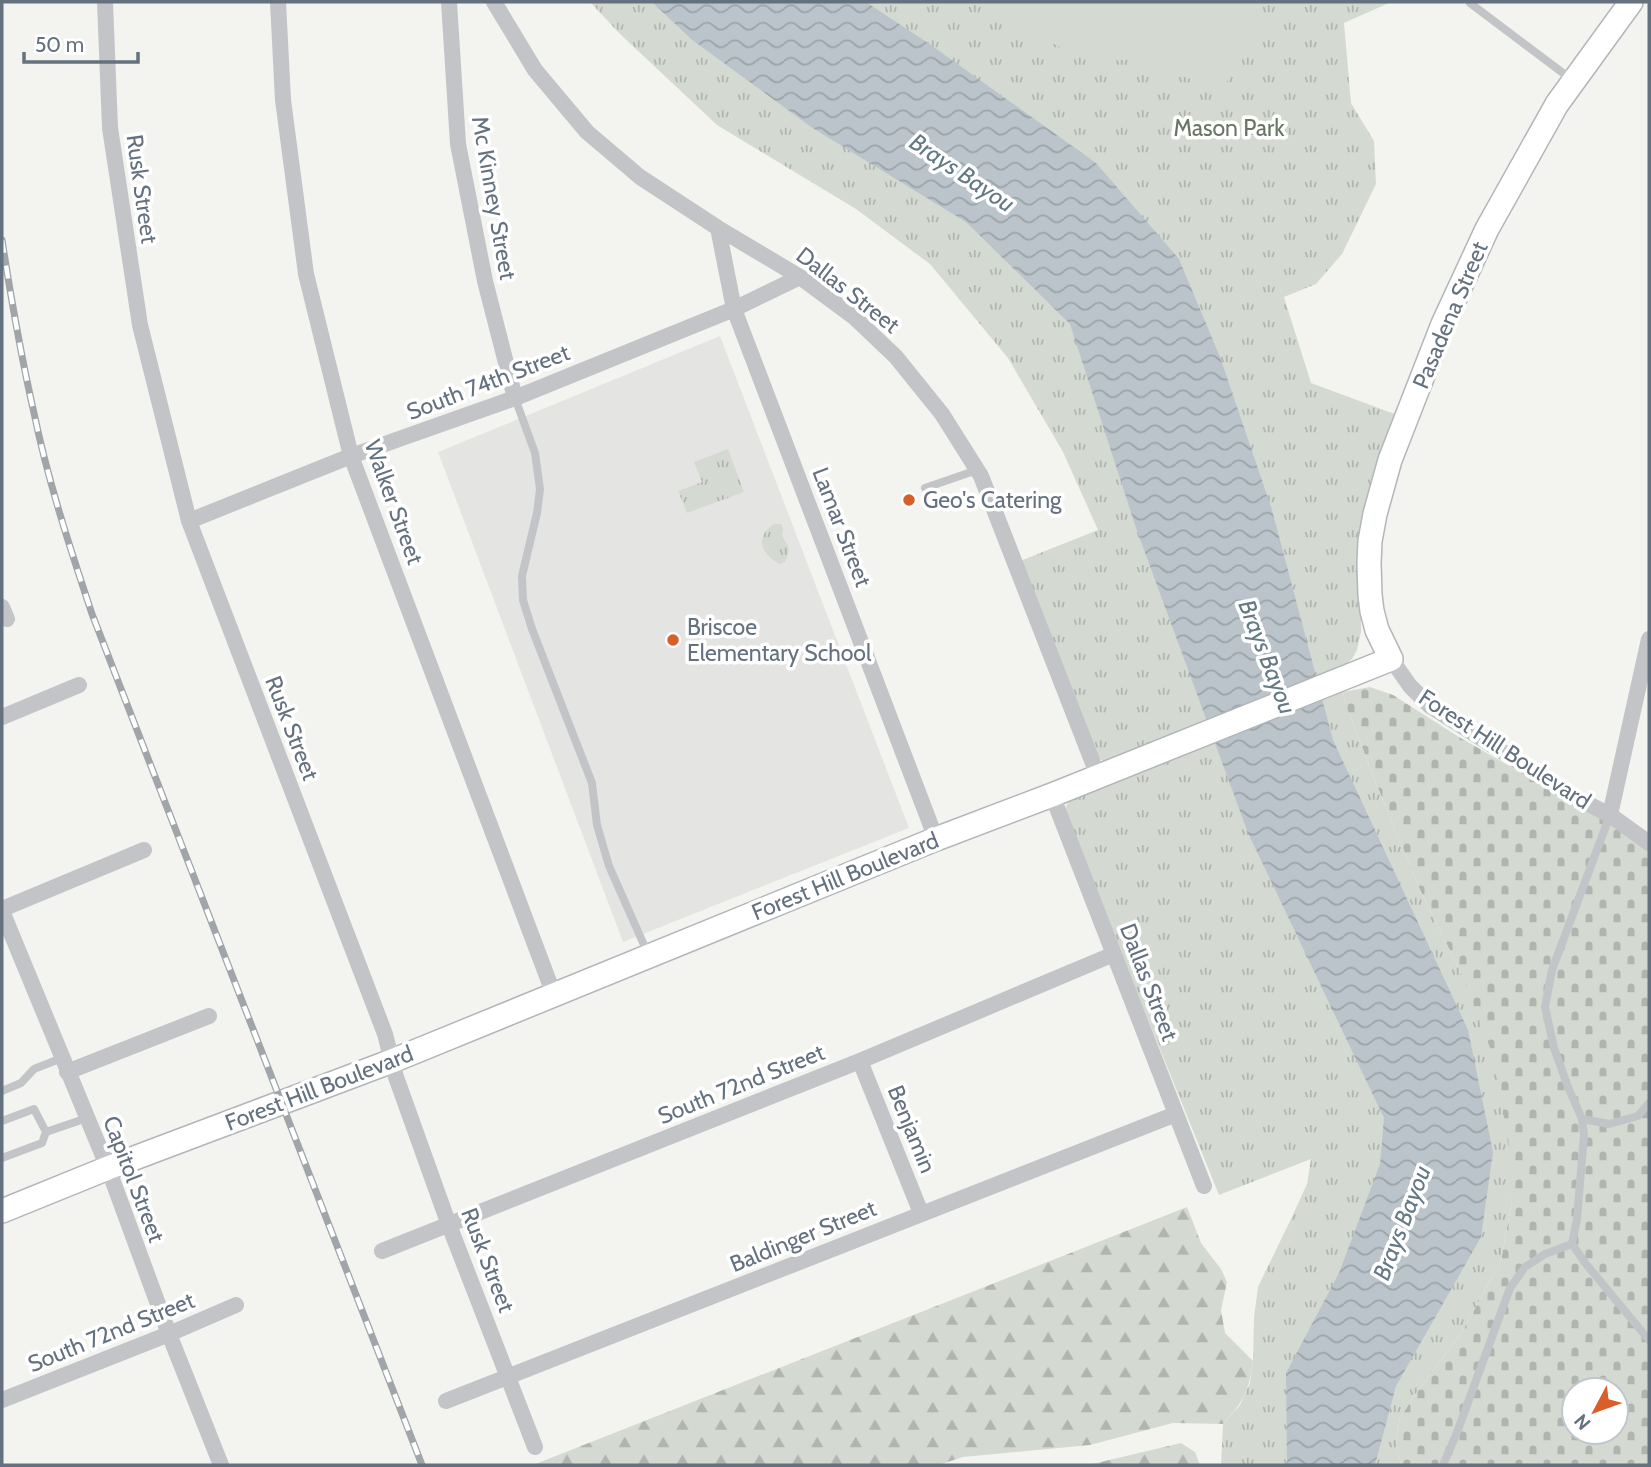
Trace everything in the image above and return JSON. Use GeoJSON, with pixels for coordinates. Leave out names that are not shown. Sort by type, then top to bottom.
{"type":"FeatureCollection","features":[{"type":"Feature","properties":{"kind":"street","name":"Rusk Street"},"geometry":{"type":"LineString","coordinates":[[105,2],[110,128],[139,325],[189,521],[385,1034],[396,1076],[449,1225],[535,1447]]}},
{"type":"Feature","properties":{"kind":"street","name":"Walker Street"},"geometry":{"type":"LineString","coordinates":[[278,2],[283,100],[306,274],[351,456],[554,995]]}},
{"type":"Feature","properties":{"kind":"street","name":"Mc Kinney Street"},"geometry":{"type":"LineString","coordinates":[[449,2],[458,144],[485,281],[515,398]]}},
{"type":"Feature","properties":{"kind":"street","name":"Dallas Street"},"geometry":{"type":"LineString","coordinates":[[494,2],[535,70],[587,132],[640,177],[800,277],[854,317],[896,357],[942,414],[981,476],[1098,776]]}},
{"type":"Feature","properties":{"kind":"street","name":"Pasadena Street"},"geometry":{"type":"LineString","coordinates":[[1391,659],[1377,630],[1372,611],[1369,563],[1375,514],[1390,460],[1443,324],[1487,229],[1557,104],[1631,2]]}},
{"type":"Feature","properties":{"kind":"street","name":"Lamar Street"},"geometry":{"type":"LineString","coordinates":[[718,228],[734,309],[936,839]]}},
{"type":"Feature","properties":{"kind":"street","name":"South 74th Street"},"geometry":{"type":"LineString","coordinates":[[189,521],[351,456],[515,398],[734,309],[800,277]]}},
{"type":"Feature","properties":{"kind":"street"},"geometry":{"type":"LineString","coordinates":[[1610,815],[1649,639]]}},
{"type":"Feature","properties":{"kind":"street","name":"Forest Hill Boulevard"},"geometry":{"type":"LineString","coordinates":[[2,1211],[392,1061],[936,839],[1391,659],[1416,693],[1437,711],[1571,795],[1610,815],[1649,843]]}},
{"type":"Feature","properties":{"kind":"street"},"geometry":{"type":"LineString","coordinates":[[2,718],[79,685]]}},
{"type":"Feature","properties":{"kind":"street","name":"Dallas Street"},"geometry":{"type":"LineString","coordinates":[[1052,795],[1204,1186]]}},
{"type":"Feature","properties":{"kind":"street"},"geometry":{"type":"LineString","coordinates":[[2,910],[144,850]]}},
{"type":"Feature","properties":{"kind":"street","name":"Capitol Street"},"geometry":{"type":"LineString","coordinates":[[2,910],[8,942],[108,1168],[221,1465]]}},
{"type":"Feature","properties":{"kind":"street","name":"South 72nd Street"},"geometry":{"type":"LineString","coordinates":[[382,1251],[860,1061],[1114,954]]}},
{"type":"Feature","properties":{"kind":"street"},"geometry":{"type":"LineString","coordinates":[[64,1065],[209,1016]]}},
{"type":"Feature","properties":{"kind":"street","name":"Benjamin"},"geometry":{"type":"LineString","coordinates":[[860,1061],[921,1213]]}},
{"type":"Feature","properties":{"kind":"street","name":"Baldinger Street"},"geometry":{"type":"LineString","coordinates":[[446,1401],[1176,1114]]}},
{"type":"Feature","properties":{"kind":"street","name":"South 72nd Street"},"geometry":{"type":"LineString","coordinates":[[2,1400],[236,1305]]}},
{"type":"Feature","properties":{"kind":"lane"},"geometry":{"type":"LineString","coordinates":[[1470,3],[1573,81]]}},
{"type":"Feature","properties":{"kind":"lane"},"geometry":{"type":"LineString","coordinates":[[515,398],[535,453],[540,489],[522,576],[523,600],[592,783],[597,825],[609,866],[649,956]]}},
{"type":"Feature","properties":{"kind":"lane"},"geometry":{"type":"LineString","coordinates":[[925,488],[977,470]]}},
{"type":"Feature","properties":{"kind":"lane"},"geometry":{"type":"LineString","coordinates":[[1610,815],[1552,970],[1545,1007],[1554,1048],[1582,1119],[1584,1135],[1577,1219],[1572,1244],[1649,1340]]}},
{"type":"Feature","properties":{"kind":"lane"},"geometry":{"type":"LineString","coordinates":[[2,1091],[21,1083],[34,1069],[64,1065]]}},
{"type":"Feature","properties":{"kind":"lane"},"geometry":{"type":"LineString","coordinates":[[1582,1119],[1609,1125],[1638,1116],[1649,1103]]}},
{"type":"Feature","properties":{"kind":"lane"},"geometry":{"type":"LineString","coordinates":[[2,1121],[34,1109],[46,1132],[42,1143],[2,1158]]}},
{"type":"Feature","properties":{"kind":"lane"},"geometry":{"type":"LineString","coordinates":[[46,1132],[87,1118]]}},
{"type":"Feature","properties":{"kind":"lane"},"geometry":{"type":"LineString","coordinates":[[1443,1465],[1457,1435],[1510,1288],[1525,1267],[1545,1254],[1572,1244]]}},
{"type":"Feature","properties":{"kind":"shaded area","name":"Briscoe Elementary School"},"geometry":{"type":"Polygon","coordinates":[[[720,336],[909,828],[623,942],[438,452],[720,336]]]}},
{"type":"Feature","properties":{"kind":"green space","name":"Mason Park"},"geometry":{"type":"Polygon","coordinates":[[[590,2],[1391,2],[1344,23],[1351,103],[1374,141],[1376,184],[1342,254],[1316,284],[1284,297],[1311,383],[1400,416],[1359,564],[1361,632],[1352,659],[1342,667],[1108,764],[1098,758],[1020,561],[1098,530],[1063,452],[1008,358],[930,264],[856,209],[717,125],[620,34],[590,2]]]}},
{"type":"Feature","properties":{"kind":"green space"},"geometry":{"type":"Polygon","coordinates":[[[987,2],[1261,2],[1254,27],[1222,91],[1137,59],[1090,62],[984,9],[987,2]]]}},
{"type":"Feature","properties":{"kind":"green space"},"geometry":{"type":"Polygon","coordinates":[[[728,449],[744,492],[687,513],[678,491],[702,482],[694,462],[728,449]]]}},
{"type":"Feature","properties":{"kind":"green space"},"geometry":{"type":"Polygon","coordinates":[[[774,524],[781,524],[782,535],[788,548],[785,562],[780,564],[768,556],[762,546],[764,534],[774,524]]]}},
{"type":"Feature","properties":{"kind":"green space"},"geometry":{"type":"Polygon","coordinates":[[[1370,687],[1393,695],[1459,737],[1649,846],[1649,1465],[1401,1465],[1396,1440],[1400,1418],[1462,1332],[1501,1261],[1512,1200],[1461,973],[1420,890],[1343,692],[1370,687]]]}},
{"type":"Feature","properties":{"kind":"green space"},"geometry":{"type":"Polygon","coordinates":[[[1343,692],[1373,776],[1420,890],[1461,973],[1496,1063],[1508,1144],[1512,1200],[1501,1261],[1462,1332],[1400,1418],[1396,1440],[1401,1465],[1221,1465],[1223,1424],[1240,1405],[1250,1383],[1258,1287],[1307,1184],[1311,1159],[1219,1195],[1067,819],[1066,809],[1074,797],[1343,692]]]}},
{"type":"Feature","properties":{"kind":"green space"},"geometry":{"type":"Polygon","coordinates":[[[1187,1207],[1201,1243],[1221,1269],[1227,1282],[1221,1310],[1225,1333],[1253,1361],[1244,1395],[1223,1424],[1173,1423],[1090,1445],[963,1457],[938,1465],[533,1465],[1187,1207]]]}},
{"type":"Feature","properties":{"kind":"green space"},"geometry":{"type":"Polygon","coordinates":[[[1181,1443],[1195,1452],[1200,1465],[1088,1465],[1181,1443]]]}},
{"type":"Feature","properties":{"kind":"water","name":"Brays Bayou"},"geometry":{"type":"Polygon","coordinates":[[[652,2],[866,2],[1096,163],[1179,259],[1220,357],[1272,510],[1333,740],[1468,1030],[1493,1152],[1481,1237],[1396,1386],[1375,1465],[1287,1465],[1286,1373],[1339,1273],[1380,1164],[1384,1118],[1248,833],[1136,528],[1070,324],[966,222],[811,127],[691,39],[652,2]]]}},
{"type":"Feature","properties":{"kind":"railway"},"geometry":{"type":"LineString","coordinates":[[2,240],[21,349],[46,464],[92,614],[422,1465]]}},
{"type":"Feature","properties":{"kind":"place","name":"Geo's Catering"},"geometry":{"type":"Point","coordinates":[909,500]}},
{"type":"Feature","properties":{"kind":"place","name":"Briscoe Elementary School"},"geometry":{"type":"Point","coordinates":[673,640]}}]}
